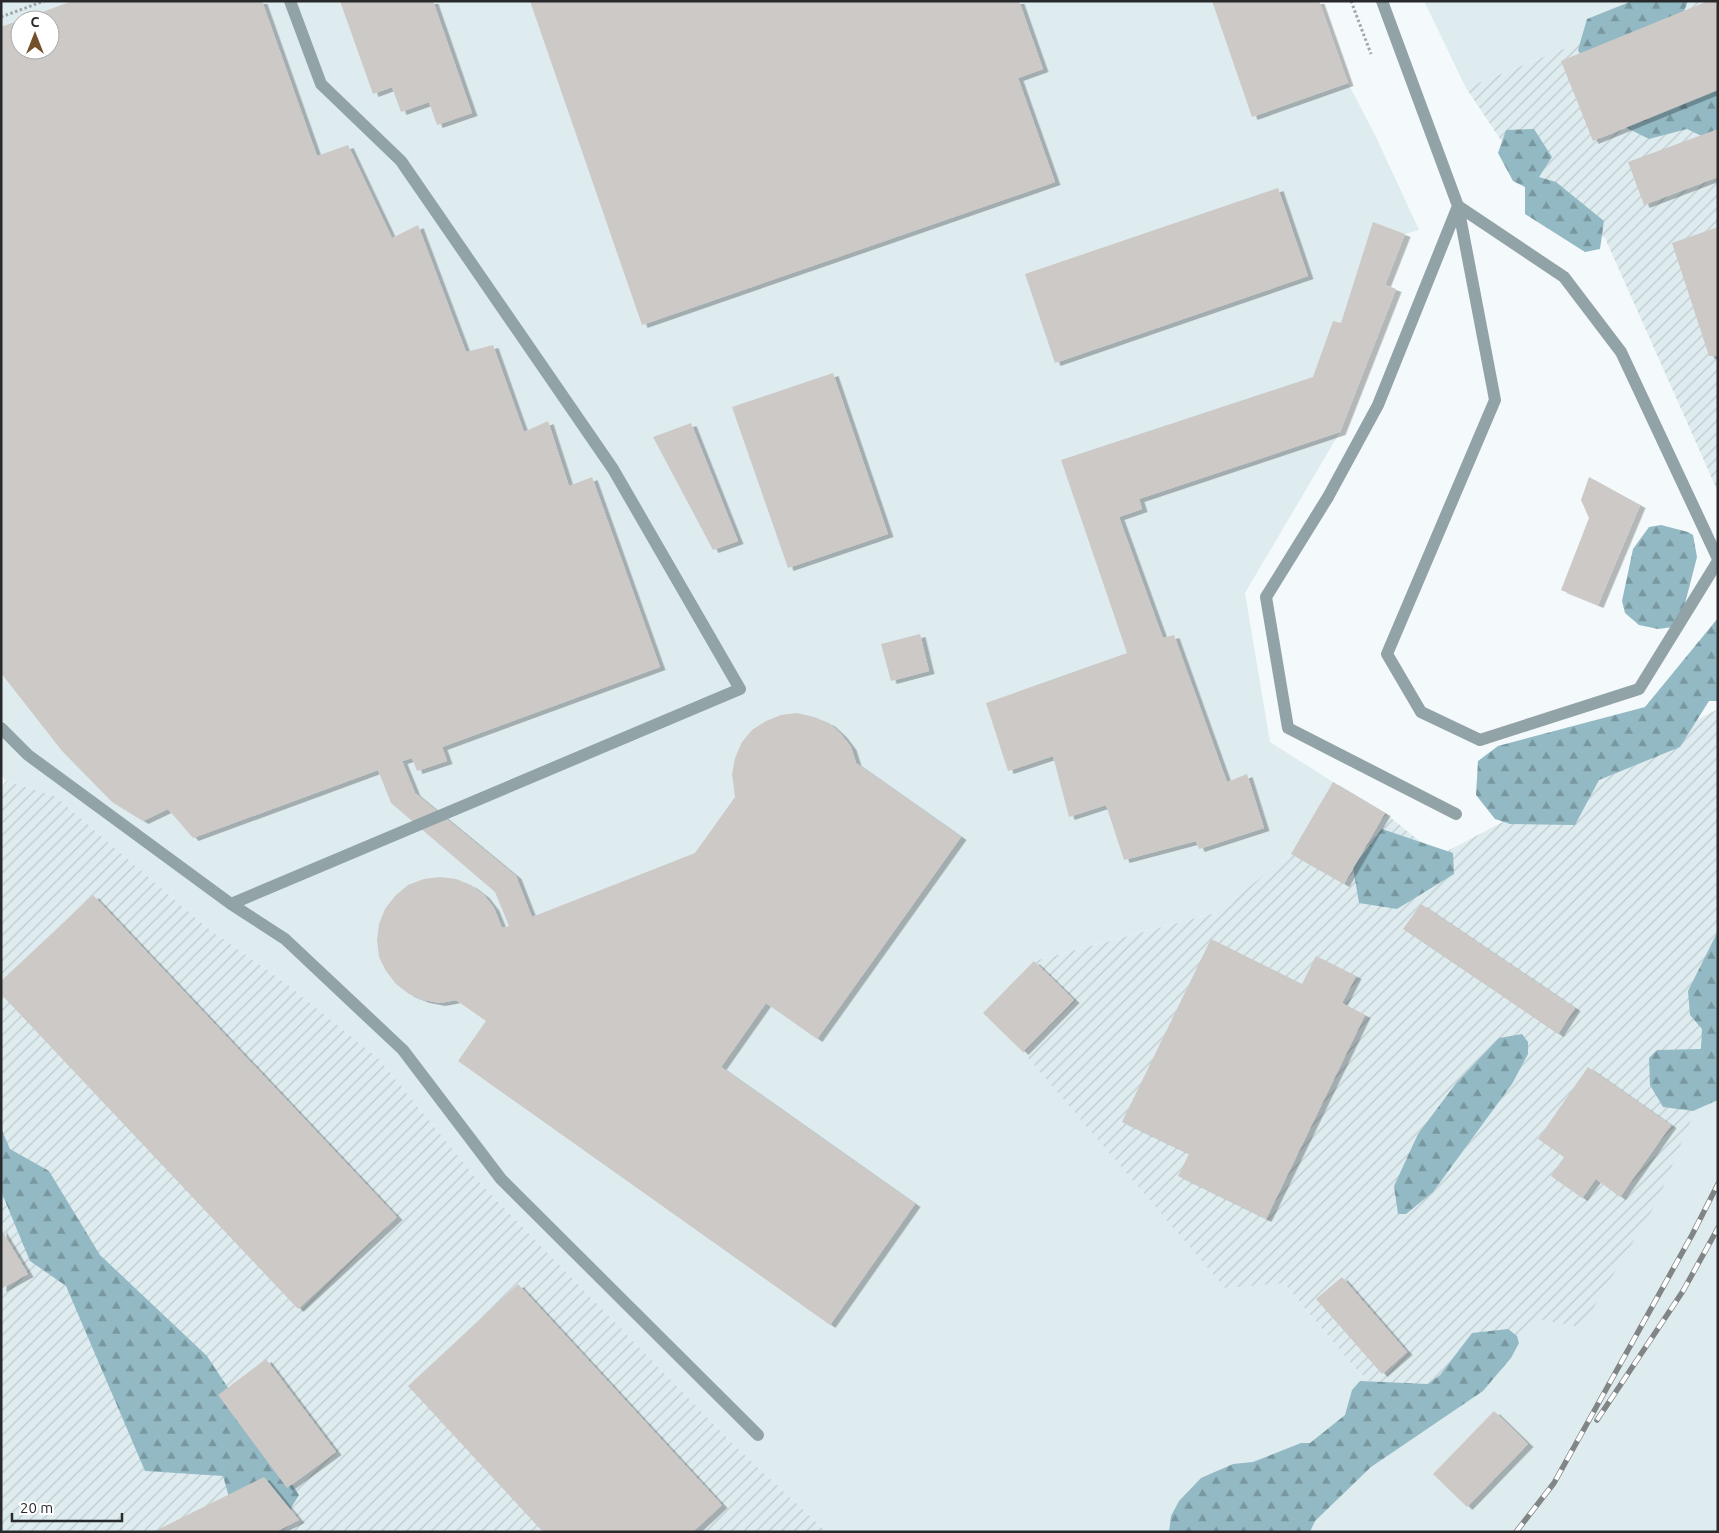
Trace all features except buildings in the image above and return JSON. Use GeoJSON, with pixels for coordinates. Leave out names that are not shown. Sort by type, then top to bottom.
{"type":"FeatureCollection","features":[{"type":"Feature","properties":{"kind":"lane"},"geometry":{"type":"LineString","coordinates":[[231,904],[740,689],[613,468],[407,169],[321,84],[290,1]]}},
{"type":"Feature","properties":{"kind":"lane"},"geometry":{"type":"LineString","coordinates":[[1382,1],[1458,206],[1495,400],[1387,654],[1420,712],[1480,740],[1640,689],[1718,560],[1621,352],[1564,276],[1458,206]]}},
{"type":"Feature","properties":{"kind":"lane"},"geometry":{"type":"LineString","coordinates":[[1456,814],[1288,728],[1266,597],[1328,498],[1378,405],[1458,206]]}},
{"type":"Feature","properties":{"kind":"lane"},"geometry":{"type":"LineString","coordinates":[[1,728],[28,755],[231,904],[285,939],[403,1050],[501,1179],[758,1435]]}},
{"type":"Feature","properties":{"kind":"path"},"geometry":{"type":"LineString","coordinates":[[1,17],[44,1]]}},
{"type":"Feature","properties":{"kind":"shaded area"},"geometry":{"type":"Polygon","coordinates":[[[1,1],[1319,1],[1348,83],[1376,137],[1419,230],[1405,234],[1385,285],[1396,289],[1340,432],[1245,593],[1270,742],[1333,782],[1291,854],[1215,913],[1034,961],[984,1013],[1023,1052],[1284,1283],[1354,1367],[1404,1415],[1452,1408],[1541,1320],[1718,1052],[1718,1532],[827,1532],[734,1445],[480,1183],[379,1059],[288,985],[205,926],[55,796],[6,781],[1,775],[1,1]]]}},
{"type":"Feature","properties":{"kind":"shaded area"},"geometry":{"type":"Polygon","coordinates":[[[1424,1],[1683,1],[1466,88],[1424,1]]]}},
{"type":"Feature","properties":{"kind":"shaded area"},"geometry":{"type":"Polygon","coordinates":[[[1683,1],[1718,1],[1718,492],[1605,238],[1537,194],[1466,88],[1683,1]]]}},
{"type":"Feature","properties":{"kind":"shaded area"},"geometry":{"type":"Polygon","coordinates":[[[1718,709],[1718,1052],[1712,1069],[1657,1202],[1582,1327],[1541,1320],[1452,1408],[1404,1415],[1354,1367],[1284,1283],[1225,1288],[1023,1052],[983,1013],[1034,961],[1215,913],[1291,854],[1333,782],[1385,813],[1438,856],[1718,709]]]}},
{"type":"Feature","properties":{"kind":"shaded area"},"geometry":{"type":"Polygon","coordinates":[[[6,781],[55,796],[205,926],[288,985],[379,1059],[480,1183],[734,1445],[827,1532],[1,1532],[1,788],[6,781]]]}},
{"type":"Feature","properties":{"kind":"green space"},"geometry":{"type":"Polygon","coordinates":[[[1632,1],[1688,1],[1683,14],[1718,13],[1718,144],[1687,129],[1649,139],[1615,122],[1578,50],[1587,19],[1632,1]]]}},
{"type":"Feature","properties":{"kind":"green space"},"geometry":{"type":"Polygon","coordinates":[[[1534,129],[1552,157],[1539,177],[1556,182],[1604,221],[1600,249],[1585,252],[1525,214],[1525,187],[1513,181],[1498,153],[1506,130],[1534,129]]]}},
{"type":"Feature","properties":{"kind":"green space"},"geometry":{"type":"Polygon","coordinates":[[[1661,525],[1693,535],[1697,557],[1681,619],[1673,627],[1658,629],[1639,625],[1625,613],[1622,601],[1633,549],[1649,527],[1661,525]]]}},
{"type":"Feature","properties":{"kind":"green space"},"geometry":{"type":"Polygon","coordinates":[[[1718,618],[1718,701],[1709,701],[1680,747],[1599,780],[1575,825],[1510,824],[1495,819],[1476,795],[1478,761],[1498,746],[1645,707],[1718,618]]]}},
{"type":"Feature","properties":{"kind":"green space"},"geometry":{"type":"Polygon","coordinates":[[[1382,829],[1453,853],[1454,874],[1397,909],[1359,903],[1353,867],[1382,829]]]}},
{"type":"Feature","properties":{"kind":"green space"},"geometry":{"type":"Polygon","coordinates":[[[1718,931],[1718,1100],[1693,1111],[1663,1107],[1650,1085],[1649,1058],[1657,1050],[1701,1049],[1702,1029],[1690,1015],[1688,991],[1718,931]]]}},
{"type":"Feature","properties":{"kind":"green space"},"geometry":{"type":"Polygon","coordinates":[[[1522,1034],[1528,1042],[1528,1054],[1512,1084],[1433,1192],[1406,1214],[1398,1214],[1394,1186],[1418,1134],[1457,1082],[1499,1038],[1522,1034]]]}},
{"type":"Feature","properties":{"kind":"green space"},"geometry":{"type":"Polygon","coordinates":[[[1,1128],[10,1149],[49,1171],[100,1255],[207,1356],[299,1495],[280,1526],[236,1522],[223,1476],[145,1471],[66,1286],[30,1261],[1,1191],[1,1128]]]}},
{"type":"Feature","properties":{"kind":"green space"},"geometry":{"type":"Polygon","coordinates":[[[1508,1329],[1517,1336],[1519,1343],[1511,1358],[1483,1391],[1371,1467],[1315,1521],[1310,1532],[1169,1532],[1171,1516],[1179,1501],[1201,1478],[1233,1464],[1253,1462],[1301,1443],[1310,1443],[1345,1415],[1352,1390],[1360,1381],[1428,1384],[1440,1375],[1472,1333],[1508,1329]]]}},
{"type":"Feature","properties":{"kind":"railway"},"geometry":{"type":"LineString","coordinates":[[1516,1532],[1554,1483],[1692,1235],[1718,1184]]}},
{"type":"Feature","properties":{"kind":"railway"},"geometry":{"type":"LineString","coordinates":[[1597,1420],[1683,1291],[1718,1228]]}}]}
